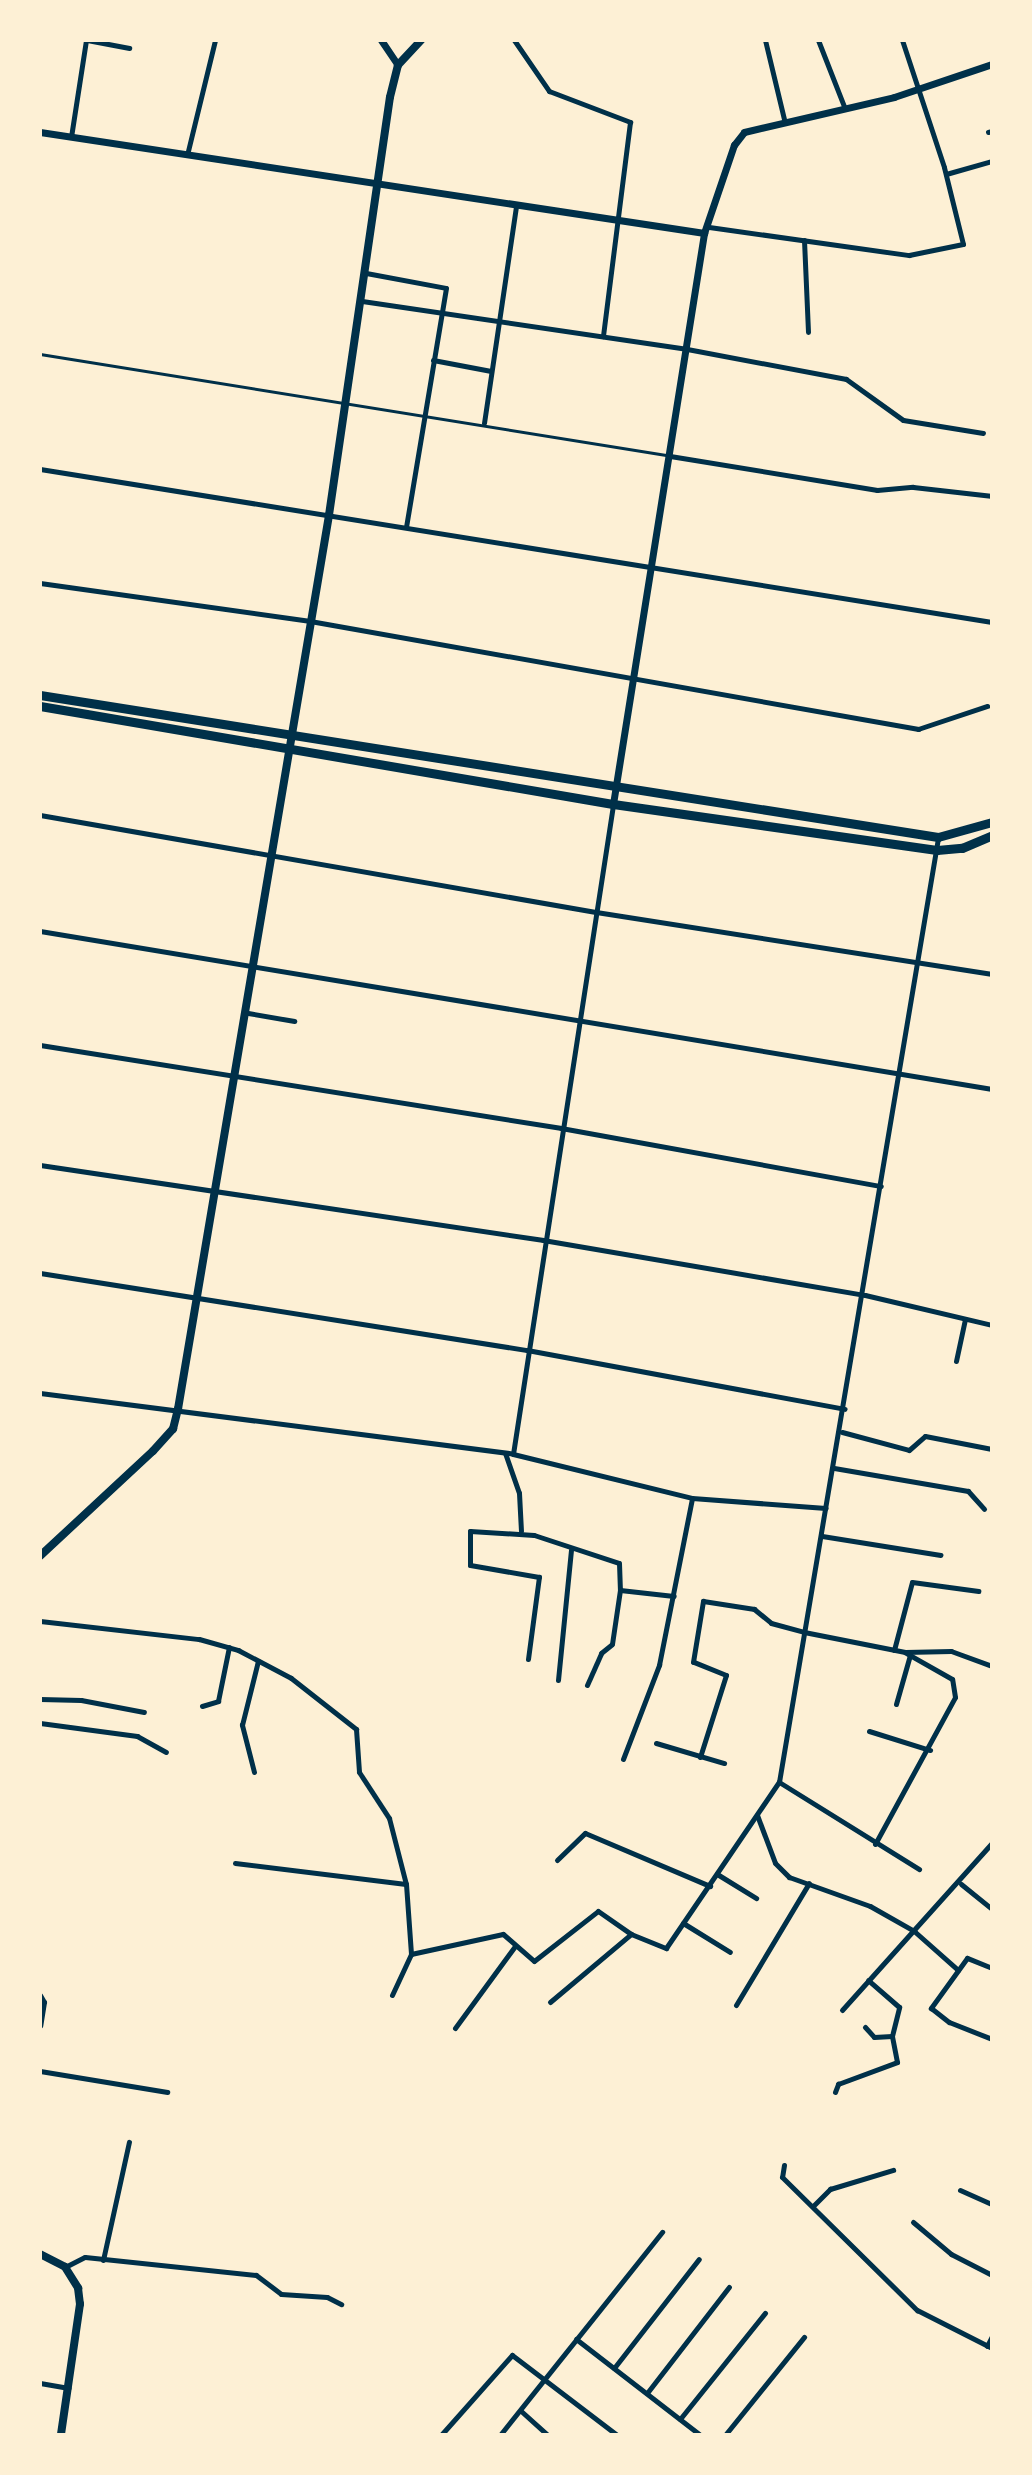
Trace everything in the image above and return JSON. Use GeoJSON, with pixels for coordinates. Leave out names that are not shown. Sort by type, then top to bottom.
{"type":"FeatureCollection","features":[{"type":"Feature","properties":{"kind":"highway"},"geometry":{"type":"LineString","coordinates":[[40,695],[615,789],[938,837],[992,822]]}},
{"type":"Feature","properties":{"kind":"highway"},"geometry":{"type":"LineString","coordinates":[[40,706],[613,804],[937,850],[962,848],[992,835]]}},
{"type":"Feature","properties":{"kind":"main road"},"geometry":{"type":"LineString","coordinates":[[40,1556],[173,1429],[219,1190],[329,515],[398,65],[421,40]]}},
{"type":"Feature","properties":{"kind":"main road"},"geometry":{"type":"LineString","coordinates":[[40,2254],[65,2267],[78,2288],[80,2304],[61,2435]]}},
{"type":"Feature","properties":{"kind":"street"},"geometry":{"type":"LineString","coordinates":[[71,137],[86,40],[129,48]]}},
{"type":"Feature","properties":{"kind":"street"},"geometry":{"type":"LineString","coordinates":[[187,156],[215,40]]}},
{"type":"Feature","properties":{"kind":"street"},"geometry":{"type":"LineString","coordinates":[[381,40],[398,65]]}},
{"type":"Feature","properties":{"kind":"street"},"geometry":{"type":"LineString","coordinates":[[514,40],[549,91],[630,122],[603,336]]}},
{"type":"Feature","properties":{"kind":"street"},"geometry":{"type":"LineString","coordinates":[[765,40],[785,123]]}},
{"type":"Feature","properties":{"kind":"street"},"geometry":{"type":"LineString","coordinates":[[818,40],[845,109]]}},
{"type":"Feature","properties":{"kind":"street"},"geometry":{"type":"LineString","coordinates":[[40,132],[378,187],[909,255],[962,245],[946,174],[902,40]]}},
{"type":"Feature","properties":{"kind":"street"},"geometry":{"type":"LineString","coordinates":[[513,1454],[577,1023],[706,230],[737,139],[785,123],[916,89],[992,64]]}},
{"type":"Feature","properties":{"kind":"street"},"geometry":{"type":"LineString","coordinates":[[946,174],[992,161]]}},
{"type":"Feature","properties":{"kind":"street"},"geometry":{"type":"LineString","coordinates":[[484,423],[516,205]]}},
{"type":"Feature","properties":{"kind":"street"},"geometry":{"type":"LineString","coordinates":[[804,240],[808,332]]}},
{"type":"Feature","properties":{"kind":"street"},"geometry":{"type":"LineString","coordinates":[[366,273],[442,285],[446,293],[422,414],[406,527]]}},
{"type":"Feature","properties":{"kind":"street"},"geometry":{"type":"LineString","coordinates":[[362,301],[687,349],[848,379],[903,420],[983,433]]}},
{"type":"Feature","properties":{"kind":"street"},"geometry":{"type":"LineString","coordinates":[[433,360],[491,371]]}},
{"type":"Feature","properties":{"kind":"street"},"geometry":{"type":"LineString","coordinates":[[670,456],[877,490],[913,487],[992,496]]}},
{"type":"Feature","properties":{"kind":"street"},"geometry":{"type":"LineString","coordinates":[[40,469],[992,622]]}},
{"type":"Feature","properties":{"kind":"street"},"geometry":{"type":"LineString","coordinates":[[40,583],[310,621],[918,729],[987,706]]}},
{"type":"Feature","properties":{"kind":"street"},"geometry":{"type":"LineString","coordinates":[[40,815],[596,912],[992,974]]}},
{"type":"Feature","properties":{"kind":"street"},"geometry":{"type":"LineString","coordinates":[[411,1954],[503,1934],[536,1960],[598,1911],[631,1934],[664,1948],[710,1886],[779,1782],[842,1432],[938,837]]}},
{"type":"Feature","properties":{"kind":"street"},"geometry":{"type":"LineString","coordinates":[[40,931],[577,1023],[992,1089]]}},
{"type":"Feature","properties":{"kind":"street"},"geometry":{"type":"LineString","coordinates":[[248,1013],[294,1021]]}},
{"type":"Feature","properties":{"kind":"street"},"geometry":{"type":"LineString","coordinates":[[40,1045],[561,1128],[881,1186]]}},
{"type":"Feature","properties":{"kind":"street"},"geometry":{"type":"LineString","coordinates":[[40,1165],[543,1240],[865,1295],[992,1325]]}},
{"type":"Feature","properties":{"kind":"street"},"geometry":{"type":"LineString","coordinates":[[40,1273],[527,1350],[845,1409]]}},
{"type":"Feature","properties":{"kind":"street"},"geometry":{"type":"LineString","coordinates":[[956,1361],[965,1319]]}},
{"type":"Feature","properties":{"kind":"street"},"geometry":{"type":"LineString","coordinates":[[40,1393],[513,1454],[692,1498],[826,1508]]}},
{"type":"Feature","properties":{"kind":"street"},"geometry":{"type":"LineString","coordinates":[[842,1432],[909,1450],[925,1436],[992,1449]]}},
{"type":"Feature","properties":{"kind":"street"},"geometry":{"type":"LineString","coordinates":[[505,1453],[519,1493],[521,1531]]}},
{"type":"Feature","properties":{"kind":"street"},"geometry":{"type":"LineString","coordinates":[[834,1468],[968,1491],[984,1509]]}},
{"type":"Feature","properties":{"kind":"street"},"geometry":{"type":"LineString","coordinates":[[623,1759],[657,1671],[692,1498]]}},
{"type":"Feature","properties":{"kind":"street"},"geometry":{"type":"LineString","coordinates":[[528,1659],[539,1577],[466,1561],[470,1531],[521,1531],[571,1550],[619,1563],[620,1590],[612,1644],[601,1653],[587,1685]]}},
{"type":"Feature","properties":{"kind":"street"},"geometry":{"type":"LineString","coordinates":[[822,1536],[940,1555]]}},
{"type":"Feature","properties":{"kind":"street"},"geometry":{"type":"LineString","coordinates":[[558,1680],[571,1550]]}},
{"type":"Feature","properties":{"kind":"street"},"geometry":{"type":"LineString","coordinates":[[894,1650],[912,1582],[978,1591]]}},
{"type":"Feature","properties":{"kind":"street"},"geometry":{"type":"LineString","coordinates":[[620,1590],[674,1596]]}},
{"type":"Feature","properties":{"kind":"street"},"geometry":{"type":"LineString","coordinates":[[700,1757],[726,1675],[693,1662],[703,1601],[754,1609],[771,1623],[908,1654],[956,1687],[930,1750],[875,1844]]}},
{"type":"Feature","properties":{"kind":"street"},"geometry":{"type":"LineString","coordinates":[[40,1621],[229,1647],[291,1678],[356,1729],[359,1772],[389,1818],[406,1884],[411,1954],[392,1995]]}},
{"type":"Feature","properties":{"kind":"street"},"geometry":{"type":"LineString","coordinates":[[202,1706],[218,1701],[229,1647]]}},
{"type":"Feature","properties":{"kind":"street"},"geometry":{"type":"LineString","coordinates":[[908,1654],[946,1651],[992,1666]]}},
{"type":"Feature","properties":{"kind":"street"},"geometry":{"type":"LineString","coordinates":[[896,1704],[908,1654]]}},
{"type":"Feature","properties":{"kind":"street"},"geometry":{"type":"LineString","coordinates":[[254,1772],[242,1725],[258,1661]]}},
{"type":"Feature","properties":{"kind":"street"},"geometry":{"type":"LineString","coordinates":[[40,1699],[81,1700],[144,1712]]}},
{"type":"Feature","properties":{"kind":"street"},"geometry":{"type":"LineString","coordinates":[[40,1723],[137,1736],[166,1752]]}},
{"type":"Feature","properties":{"kind":"street"},"geometry":{"type":"LineString","coordinates":[[869,1731],[930,1750]]}},
{"type":"Feature","properties":{"kind":"street"},"geometry":{"type":"LineString","coordinates":[[656,1743],[724,1763]]}},
{"type":"Feature","properties":{"kind":"street"},"geometry":{"type":"LineString","coordinates":[[779,1782],[919,1869]]}},
{"type":"Feature","properties":{"kind":"street"},"geometry":{"type":"LineString","coordinates":[[757,1814],[777,1866],[792,1879],[850,1896],[870,1906],[914,1931],[958,1970]]}},
{"type":"Feature","properties":{"kind":"street"},"geometry":{"type":"LineString","coordinates":[[557,1860],[588,1834],[710,1886]]}},
{"type":"Feature","properties":{"kind":"street"},"geometry":{"type":"LineString","coordinates":[[842,2010],[961,1884],[992,1843]]}},
{"type":"Feature","properties":{"kind":"street"},"geometry":{"type":"LineString","coordinates":[[235,1863],[406,1884]]}},
{"type":"Feature","properties":{"kind":"street"},"geometry":{"type":"LineString","coordinates":[[717,1874],[756,1898]]}},
{"type":"Feature","properties":{"kind":"street"},"geometry":{"type":"LineString","coordinates":[[736,2005],[809,1883]]}},
{"type":"Feature","properties":{"kind":"street"},"geometry":{"type":"LineString","coordinates":[[961,1884],[992,1909]]}},
{"type":"Feature","properties":{"kind":"street"},"geometry":{"type":"LineString","coordinates":[[683,1923],[730,1952]]}},
{"type":"Feature","properties":{"kind":"street"},"geometry":{"type":"LineString","coordinates":[[550,2002],[631,1934]]}},
{"type":"Feature","properties":{"kind":"street"},"geometry":{"type":"LineString","coordinates":[[455,2028],[515,1946]]}},
{"type":"Feature","properties":{"kind":"street"},"geometry":{"type":"LineString","coordinates":[[992,1968],[970,1957],[931,2008],[949,2022],[992,2039]]}},
{"type":"Feature","properties":{"kind":"street"},"geometry":{"type":"LineString","coordinates":[[835,2092],[838,2084],[897,2063],[892,2036],[899,2007],[868,1980]]}},
{"type":"Feature","properties":{"kind":"street"},"geometry":{"type":"LineString","coordinates":[[40,1995],[40,2026]]}},
{"type":"Feature","properties":{"kind":"street"},"geometry":{"type":"LineString","coordinates":[[865,2027],[874,2037],[892,2036]]}},
{"type":"Feature","properties":{"kind":"street"},"geometry":{"type":"LineString","coordinates":[[40,2071],[167,2092]]}},
{"type":"Feature","properties":{"kind":"street"},"geometry":{"type":"LineString","coordinates":[[103,2260],[129,2142]]}},
{"type":"Feature","properties":{"kind":"street"},"geometry":{"type":"LineString","coordinates":[[784,2165],[782,2177],[814,2205],[917,2310],[990,2347],[992,2336]]}},
{"type":"Feature","properties":{"kind":"street"},"geometry":{"type":"LineString","coordinates":[[814,2205],[845,2182],[893,2170]]}},
{"type":"Feature","properties":{"kind":"street"},"geometry":{"type":"LineString","coordinates":[[960,2190],[992,2204]]}},
{"type":"Feature","properties":{"kind":"street"},"geometry":{"type":"LineString","coordinates":[[913,2222],[951,2254],[992,2275]]}},
{"type":"Feature","properties":{"kind":"street"},"geometry":{"type":"LineString","coordinates":[[500,2435],[662,2232]]}},
{"type":"Feature","properties":{"kind":"street"},"geometry":{"type":"LineString","coordinates":[[65,2267],[79,2257],[256,2275],[281,2294],[331,2297],[341,2304]]}},
{"type":"Feature","properties":{"kind":"street"},"geometry":{"type":"LineString","coordinates":[[614,2368],[699,2259]]}},
{"type":"Feature","properties":{"kind":"street"},"geometry":{"type":"LineString","coordinates":[[647,2393],[729,2287]]}},
{"type":"Feature","properties":{"kind":"street"},"geometry":{"type":"LineString","coordinates":[[680,2419],[765,2313]]}},
{"type":"Feature","properties":{"kind":"street"},"geometry":{"type":"LineString","coordinates":[[725,2435],[804,2337]]}},
{"type":"Feature","properties":{"kind":"street"},"geometry":{"type":"LineString","coordinates":[[576,2339],[700,2435]]}},
{"type":"Feature","properties":{"kind":"street"},"geometry":{"type":"LineString","coordinates":[[444,2434],[507,2356],[517,2355],[617,2435]]}},
{"type":"Feature","properties":{"kind":"street"},"geometry":{"type":"LineString","coordinates":[[40,2383],[70,2388]]}},
{"type":"Feature","properties":{"kind":"street"},"geometry":{"type":"LineString","coordinates":[[521,2411],[548,2435]]}},
{"type":"Feature","properties":{"kind":"lane"},"geometry":{"type":"LineString","coordinates":[[40,354],[484,423],[670,456]]}}]}
